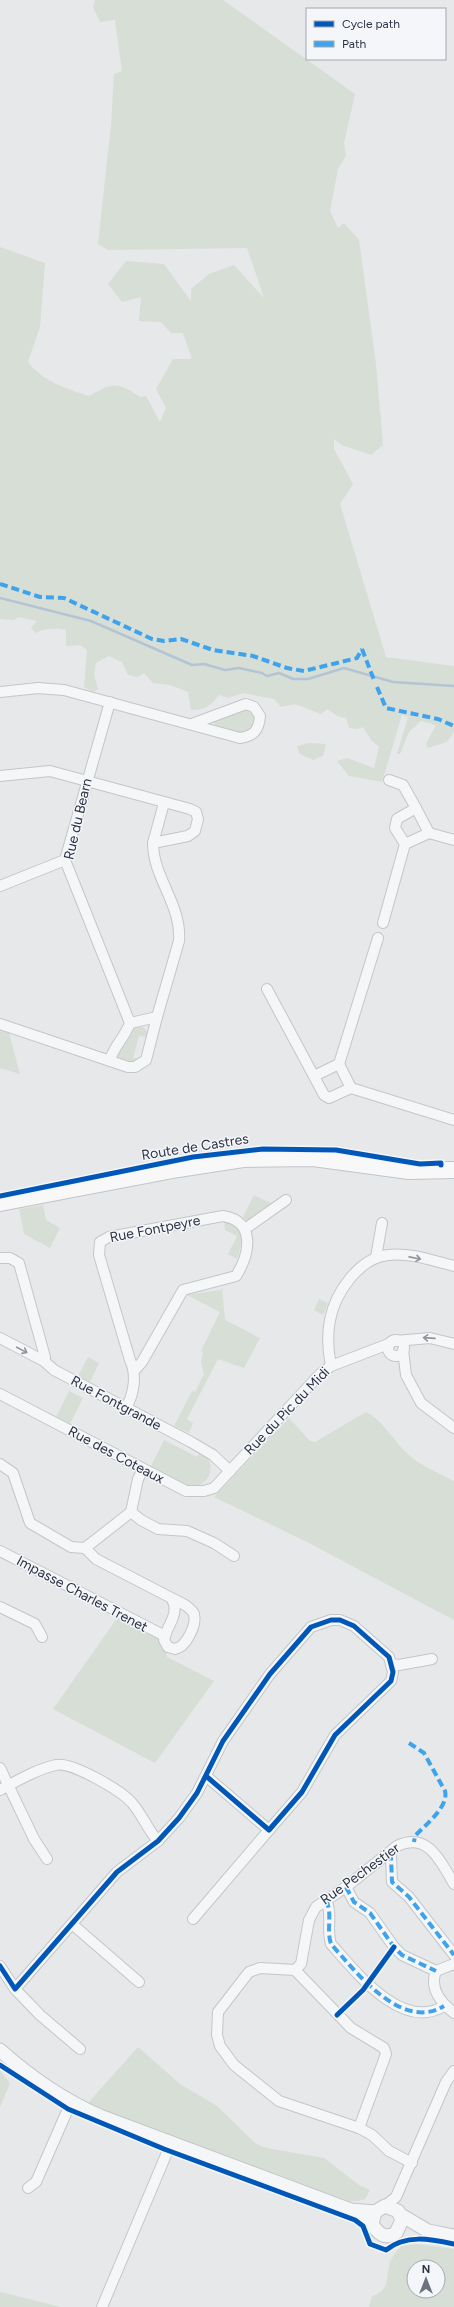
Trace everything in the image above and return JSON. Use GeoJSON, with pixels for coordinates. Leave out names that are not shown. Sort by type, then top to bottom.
{"type":"FeatureCollection","features":[{"type":"Feature","properties":{"kind":"main road","name":"Route de Castres"},"geometry":{"type":"LineString","coordinates":[[0,1203],[178,1169],[243,1159],[313,1158],[410,1172],[454,1170]]}},
{"type":"Feature","properties":{"kind":"street"},"geometry":{"type":"LineString","coordinates":[[0,692],[50,688],[190,723],[240,738],[252,735],[256,732],[260,716],[254,707],[246,704],[190,723]]}},
{"type":"Feature","properties":{"kind":"street","name":"Rue du Bearn"},"geometry":{"type":"LineString","coordinates":[[110,702],[86,780],[65,860],[130,1022]]}},
{"type":"Feature","properties":{"kind":"street"},"geometry":{"type":"LineString","coordinates":[[0,776],[50,771],[196,812],[198,819],[196,831],[188,836],[153,843]]}},
{"type":"Feature","properties":{"kind":"street"},"geometry":{"type":"LineString","coordinates":[[389,780],[403,785],[429,833]]}},
{"type":"Feature","properties":{"kind":"street"},"geometry":{"type":"LineString","coordinates":[[0,1024],[128,1067],[135,1067],[146,1060],[180,928],[155,864],[153,843],[164,803]]}},
{"type":"Feature","properties":{"kind":"street"},"geometry":{"type":"LineString","coordinates":[[406,844],[395,828],[397,819],[416,808]]}},
{"type":"Feature","properties":{"kind":"street"},"geometry":{"type":"LineString","coordinates":[[383,923],[406,844],[429,833],[454,840]]}},
{"type":"Feature","properties":{"kind":"street"},"geometry":{"type":"LineString","coordinates":[[0,886],[65,860]]}},
{"type":"Feature","properties":{"kind":"street"},"geometry":{"type":"LineString","coordinates":[[351,1088],[340,1064],[378,938]]}},
{"type":"Feature","properties":{"kind":"street"},"geometry":{"type":"LineString","coordinates":[[267,989],[324,1095],[329,1098],[351,1088],[454,1120]]}},
{"type":"Feature","properties":{"kind":"street"},"geometry":{"type":"LineString","coordinates":[[110,1060],[113,1050],[126,1033],[130,1022],[157,1017]]}},
{"type":"Feature","properties":{"kind":"street"},"geometry":{"type":"LineString","coordinates":[[314,1076],[340,1064]]}},
{"type":"Feature","properties":{"kind":"street"},"geometry":{"type":"LineString","coordinates":[[126,1408],[133,1387],[135,1370],[142,1362],[183,1290],[236,1276],[248,1246],[248,1239],[245,1229],[286,1200]]}},
{"type":"Feature","properties":{"kind":"street","name":"Rue Fontpeyre"},"geometry":{"type":"LineString","coordinates":[[135,1370],[130,1360],[99,1255],[100,1242],[109,1237],[223,1216],[232,1217],[240,1222],[245,1229]]}},
{"type":"Feature","properties":{"kind":"street"},"geometry":{"type":"LineString","coordinates":[[376,1257],[382,1223]]}},
{"type":"Feature","properties":{"kind":"street"},"geometry":{"type":"LineString","coordinates":[[331,1366],[328,1335],[330,1319],[335,1306],[354,1275],[363,1266],[376,1257],[398,1254],[454,1266]]}},
{"type":"Feature","properties":{"kind":"street"},"geometry":{"type":"LineString","coordinates":[[0,1258],[10,1258],[19,1263],[45,1357],[44,1361]]}},
{"type":"Feature","properties":{"kind":"street","name":"Rue Fontgrande"},"geometry":{"type":"LineString","coordinates":[[0,1338],[44,1361],[54,1370],[213,1454],[230,1471]]}},
{"type":"Feature","properties":{"kind":"street","name":"Rue du Pic du Midi"},"geometry":{"type":"LineString","coordinates":[[230,1471],[320,1374],[331,1366],[372,1350],[398,1343],[430,1338],[454,1344]]}},
{"type":"Feature","properties":{"kind":"street"},"geometry":{"type":"LineString","coordinates":[[406,1375],[398,1343],[388,1350],[406,1375],[421,1403],[440,1420],[454,1428]]}},
{"type":"Feature","properties":{"kind":"street"},"geometry":{"type":"LineString","coordinates":[[372,1350],[392,1355]]}},
{"type":"Feature","properties":{"kind":"street","name":"Rue des Coteaux"},"geometry":{"type":"LineString","coordinates":[[0,1394],[186,1491],[194,1492],[214,1488],[230,1471]]}},
{"type":"Feature","properties":{"kind":"street"},"geometry":{"type":"LineString","coordinates":[[0,1464],[13,1473],[30,1523],[71,1547],[85,1548],[96,1559],[172,1599],[175,1606],[175,1613],[165,1636]]}},
{"type":"Feature","properties":{"kind":"street"},"geometry":{"type":"LineString","coordinates":[[85,1548],[131,1512],[138,1479],[143,1469]]}},
{"type":"Feature","properties":{"kind":"street"},"geometry":{"type":"LineString","coordinates":[[131,1512],[141,1520],[158,1529],[187,1531],[214,1543],[234,1556]]}},
{"type":"Feature","properties":{"kind":"street","name":"Impasse Charles Trenet"},"geometry":{"type":"LineString","coordinates":[[0,1550],[165,1636],[164,1640],[168,1646],[179,1648],[185,1642],[194,1622],[192,1610],[172,1599]]}},
{"type":"Feature","properties":{"kind":"street"},"geometry":{"type":"LineString","coordinates":[[0,1607],[35,1624],[42,1637]]}},
{"type":"Feature","properties":{"kind":"street"},"geometry":{"type":"LineString","coordinates":[[14,1989],[117,1872],[158,1841],[179,1818],[206,1776],[223,1741],[258,1691],[298,1640],[311,1627],[331,1620],[340,1620],[354,1626],[385,1652],[392,1664],[391,1681],[386,1688],[335,1735],[305,1788],[192,1919]]}},
{"type":"Feature","properties":{"kind":"street"},"geometry":{"type":"LineString","coordinates":[[392,1664],[399,1665],[432,1659]]}},
{"type":"Feature","properties":{"kind":"street"},"geometry":{"type":"LineString","coordinates":[[4,1788],[57,1764],[68,1765],[120,1792],[139,1812],[148,1829],[158,1841]]}},
{"type":"Feature","properties":{"kind":"street"},"geometry":{"type":"LineString","coordinates":[[0,1768],[4,1788],[47,1859]]}},
{"type":"Feature","properties":{"kind":"street"},"geometry":{"type":"LineString","coordinates":[[206,1776],[270,1830]]}},
{"type":"Feature","properties":{"kind":"street","name":"Rue Pechestier"},"geometry":{"type":"LineString","coordinates":[[295,1970],[301,1964],[311,1913],[316,1907],[346,1887],[405,1842],[422,1844],[430,1848],[441,1862],[454,1884]]}},
{"type":"Feature","properties":{"kind":"street"},"geometry":{"type":"LineString","coordinates":[[389,1853],[391,1857],[392,1882],[409,1897],[454,1955]]}},
{"type":"Feature","properties":{"kind":"street"},"geometry":{"type":"LineString","coordinates":[[346,1887],[354,1902],[370,1913],[394,1947],[402,1954],[436,1971],[454,1964]]}},
{"type":"Feature","properties":{"kind":"street"},"geometry":{"type":"LineString","coordinates":[[326,1900],[330,1908],[329,1938],[331,1944],[367,1984],[398,2006],[407,2010],[436,2011],[444,2006]]}},
{"type":"Feature","properties":{"kind":"street"},"geometry":{"type":"LineString","coordinates":[[72,1924],[139,1982]]}},
{"type":"Feature","properties":{"kind":"street"},"geometry":{"type":"LineString","coordinates":[[0,1966],[14,1989],[40,2015],[80,2049]]}},
{"type":"Feature","properties":{"kind":"street"},"geometry":{"type":"LineString","coordinates":[[359,2128],[386,2054],[384,2048],[351,2028],[295,1970],[260,1968],[249,1972],[218,2012],[217,2030],[220,2046],[234,2065],[279,2101],[359,2128],[372,2135],[389,2151],[412,2163]]}},
{"type":"Feature","properties":{"kind":"street"},"geometry":{"type":"LineString","coordinates":[[436,1971],[434,1989],[444,2006],[454,2013]]}},
{"type":"Feature","properties":{"kind":"street"},"geometry":{"type":"LineString","coordinates":[[0,2050],[34,2078],[73,2103],[100,2116],[171,2144],[360,2212],[377,2214],[399,2213],[428,2231]]}},
{"type":"Feature","properties":{"kind":"street"},"geometry":{"type":"LineString","coordinates":[[454,2072],[446,2082],[396,2197],[377,2214],[377,2232],[381,2235],[391,2236],[396,2233],[428,2231],[454,2236]]}},
{"type":"Feature","properties":{"kind":"street"},"geometry":{"type":"LineString","coordinates":[[28,2188],[36,2182],[67,2111],[73,2103]]}},
{"type":"Feature","properties":{"kind":"street"},"geometry":{"type":"LineString","coordinates":[[102,2307],[171,2144]]}},
{"type":"Feature","properties":{"kind":"street"},"geometry":{"type":"LineString","coordinates":[[396,2197],[401,2225],[396,2233]]}},
{"type":"Feature","properties":{"kind":"shaded area"},"geometry":{"type":"Polygon","coordinates":[[[95,0],[223,0],[355,94],[344,143],[346,156],[338,169],[330,211],[338,228],[344,223],[359,240],[376,364],[383,445],[371,455],[342,445],[334,439],[334,449],[353,484],[340,504],[386,657],[454,666],[454,732],[447,742],[428,748],[426,744],[436,725],[421,721],[409,732],[400,754],[397,754],[408,717],[402,715],[382,782],[349,776],[337,761],[347,758],[374,768],[379,747],[371,740],[363,727],[358,729],[349,728],[346,718],[337,716],[327,709],[321,714],[295,704],[281,707],[274,699],[243,693],[228,698],[219,695],[207,707],[191,710],[188,692],[170,685],[153,683],[144,673],[138,677],[128,675],[122,662],[109,656],[96,663],[94,674],[98,689],[93,692],[84,687],[87,650],[80,645],[66,646],[66,630],[50,629],[42,630],[36,633],[31,628],[37,621],[19,617],[14,620],[0,619],[0,247],[45,263],[40,327],[28,362],[34,369],[56,384],[89,396],[109,386],[120,386],[140,397],[146,396],[160,422],[166,408],[156,389],[173,359],[192,359],[183,333],[171,333],[161,322],[139,321],[141,297],[122,302],[108,284],[126,261],[164,264],[191,301],[191,289],[209,274],[234,265],[264,298],[247,248],[108,250],[98,244],[111,125],[114,74],[122,71],[115,20],[100,22],[93,7],[95,0]]]}},
{"type":"Feature","properties":{"kind":"shaded area"},"geometry":{"type":"Polygon","coordinates":[[[245,707],[250,709],[256,716],[254,729],[241,734],[216,727],[213,721],[245,707]]]}},
{"type":"Feature","properties":{"kind":"shaded area"},"geometry":{"type":"Polygon","coordinates":[[[309,743],[326,744],[323,756],[313,760],[300,754],[297,746],[309,743]]]}},
{"type":"Feature","properties":{"kind":"shaded area"},"geometry":{"type":"Polygon","coordinates":[[[137,1025],[142,1026],[148,1033],[148,1037],[139,1036],[133,1058],[141,1059],[132,1064],[121,1060],[118,1057],[118,1053],[124,1039],[137,1025]]]}},
{"type":"Feature","properties":{"kind":"shaded area"},"geometry":{"type":"Polygon","coordinates":[[[0,1030],[9,1033],[20,1074],[0,1068],[0,1030]]]}},
{"type":"Feature","properties":{"kind":"shaded area"},"geometry":{"type":"Polygon","coordinates":[[[254,1195],[273,1204],[249,1223],[243,1217],[254,1195]]]}},
{"type":"Feature","properties":{"kind":"shaded area"},"geometry":{"type":"Polygon","coordinates":[[[43,1205],[46,1220],[60,1228],[50,1248],[24,1234],[19,1209],[43,1205]]]}},
{"type":"Feature","properties":{"kind":"shaded area"},"geometry":{"type":"Polygon","coordinates":[[[224,1221],[236,1226],[241,1236],[241,1247],[237,1259],[228,1254],[237,1236],[225,1230],[224,1221]]]}},
{"type":"Feature","properties":{"kind":"shaded area"},"geometry":{"type":"Polygon","coordinates":[[[222,1287],[225,1320],[260,1338],[244,1368],[218,1359],[187,1419],[193,1423],[189,1433],[174,1426],[192,1391],[195,1392],[204,1374],[201,1362],[203,1352],[201,1351],[220,1312],[187,1295],[221,1290],[222,1287]]]}},
{"type":"Feature","properties":{"kind":"shaded area"},"geometry":{"type":"Polygon","coordinates":[[[319,1299],[328,1303],[323,1315],[314,1310],[319,1299]]]}},
{"type":"Feature","properties":{"kind":"shaded area"},"geometry":{"type":"Polygon","coordinates":[[[88,1357],[99,1363],[90,1382],[78,1376],[88,1357]]]}},
{"type":"Feature","properties":{"kind":"shaded area"},"geometry":{"type":"Polygon","coordinates":[[[69,1391],[83,1398],[70,1424],[56,1417],[69,1391]]]}},
{"type":"Feature","properties":{"kind":"shaded area"},"geometry":{"type":"Polygon","coordinates":[[[366,1412],[373,1416],[402,1449],[413,1458],[424,1466],[454,1481],[454,1620],[307,1542],[214,1497],[289,1418],[310,1441],[315,1442],[366,1412]]]}},
{"type":"Feature","properties":{"kind":"shaded area"},"geometry":{"type":"Polygon","coordinates":[[[164,1440],[197,1457],[201,1451],[207,1456],[211,1469],[206,1480],[194,1487],[186,1487],[172,1481],[150,1468],[164,1440]]]}},
{"type":"Feature","properties":{"kind":"shaded area"},"geometry":{"type":"Polygon","coordinates":[[[118,1617],[163,1638],[167,1657],[214,1681],[155,1763],[53,1709],[118,1617]]]}},
{"type":"Feature","properties":{"kind":"shaded area"},"geometry":{"type":"Polygon","coordinates":[[[138,2047],[180,2084],[217,2106],[256,2144],[267,2148],[324,2158],[359,2185],[370,2190],[365,2199],[359,2201],[349,2201],[106,2112],[88,2103],[138,2047]]]}},
{"type":"Feature","properties":{"kind":"shaded area"},"geometry":{"type":"Polygon","coordinates":[[[0,2071],[10,2083],[0,2107],[0,2071]]]}},
{"type":"Feature","properties":{"kind":"shaded area"},"geometry":{"type":"Polygon","coordinates":[[[417,2244],[454,2249],[454,2307],[369,2307],[372,2296],[378,2294],[385,2287],[390,2262],[401,2246],[417,2244]]]}},
{"type":"Feature","properties":{"kind":"shaded area"},"geometry":{"type":"Polygon","coordinates":[[[0,2292],[61,2307],[0,2307],[0,2292]]]}},
{"type":"Feature","properties":{"kind":"waterway"},"geometry":{"type":"LineString","coordinates":[[0,598],[91,621],[192,665],[204,664],[225,670],[239,668],[262,673],[267,676],[279,673],[293,679],[308,679],[344,668],[393,682],[454,686]]}},
{"type":"Feature","properties":{"kind":"marked path"},"geometry":{"type":"LineString","coordinates":[[0,584],[40,597],[64,598],[152,639],[164,641],[181,639],[213,650],[253,656],[287,668],[304,671],[357,658],[362,649]]}},
{"type":"Feature","properties":{"kind":"marked path"},"geometry":{"type":"LineString","coordinates":[[362,649],[374,680]]}},
{"type":"Feature","properties":{"kind":"marked path"},"geometry":{"type":"LineString","coordinates":[[377,687],[386,708],[438,719],[454,726]]}},
{"type":"Feature","properties":{"kind":"marked path"},"geometry":{"type":"LineString","coordinates":[[409,1743],[424,1753],[445,1791],[445,1797],[440,1809],[415,1836],[414,1842]]}},
{"type":"Feature","properties":{"kind":"marked path"},"geometry":{"type":"LineString","coordinates":[[389,1853],[391,1857],[392,1882],[409,1897],[454,1955]]}},
{"type":"Feature","properties":{"kind":"marked path"},"geometry":{"type":"LineString","coordinates":[[346,1887],[354,1902],[370,1913],[394,1947],[402,1955],[436,1971]]}},
{"type":"Feature","properties":{"kind":"marked path"},"geometry":{"type":"LineString","coordinates":[[326,1900],[329,1911],[329,1933],[331,1944],[367,1983],[396,2005],[412,2011],[428,2012],[444,2006]]}},
{"type":"Feature","properties":{"kind":"cycle path"},"geometry":{"type":"LineString","coordinates":[[0,1196],[193,1157],[263,1149],[336,1150],[420,1164],[441,1163],[441,1165]]}},
{"type":"Feature","properties":{"kind":"cycle path"},"geometry":{"type":"LineString","coordinates":[[0,1966],[15,1989],[117,1872],[158,1841],[179,1818],[197,1793],[223,1741],[270,1674],[311,1627],[331,1620],[340,1620],[354,1626],[389,1657],[393,1672],[391,1681],[335,1735],[302,1792],[269,1830],[206,1776]]}},
{"type":"Feature","properties":{"kind":"cycle path"},"geometry":{"type":"LineString","coordinates":[[337,2015],[363,1990],[394,1947]]}},
{"type":"Feature","properties":{"kind":"cycle path"},"geometry":{"type":"LineString","coordinates":[[0,2065],[68,2109],[164,2149],[355,2220],[363,2226],[370,2244],[386,2250],[402,2242],[418,2239],[427,2239],[454,2244]]}}]}
